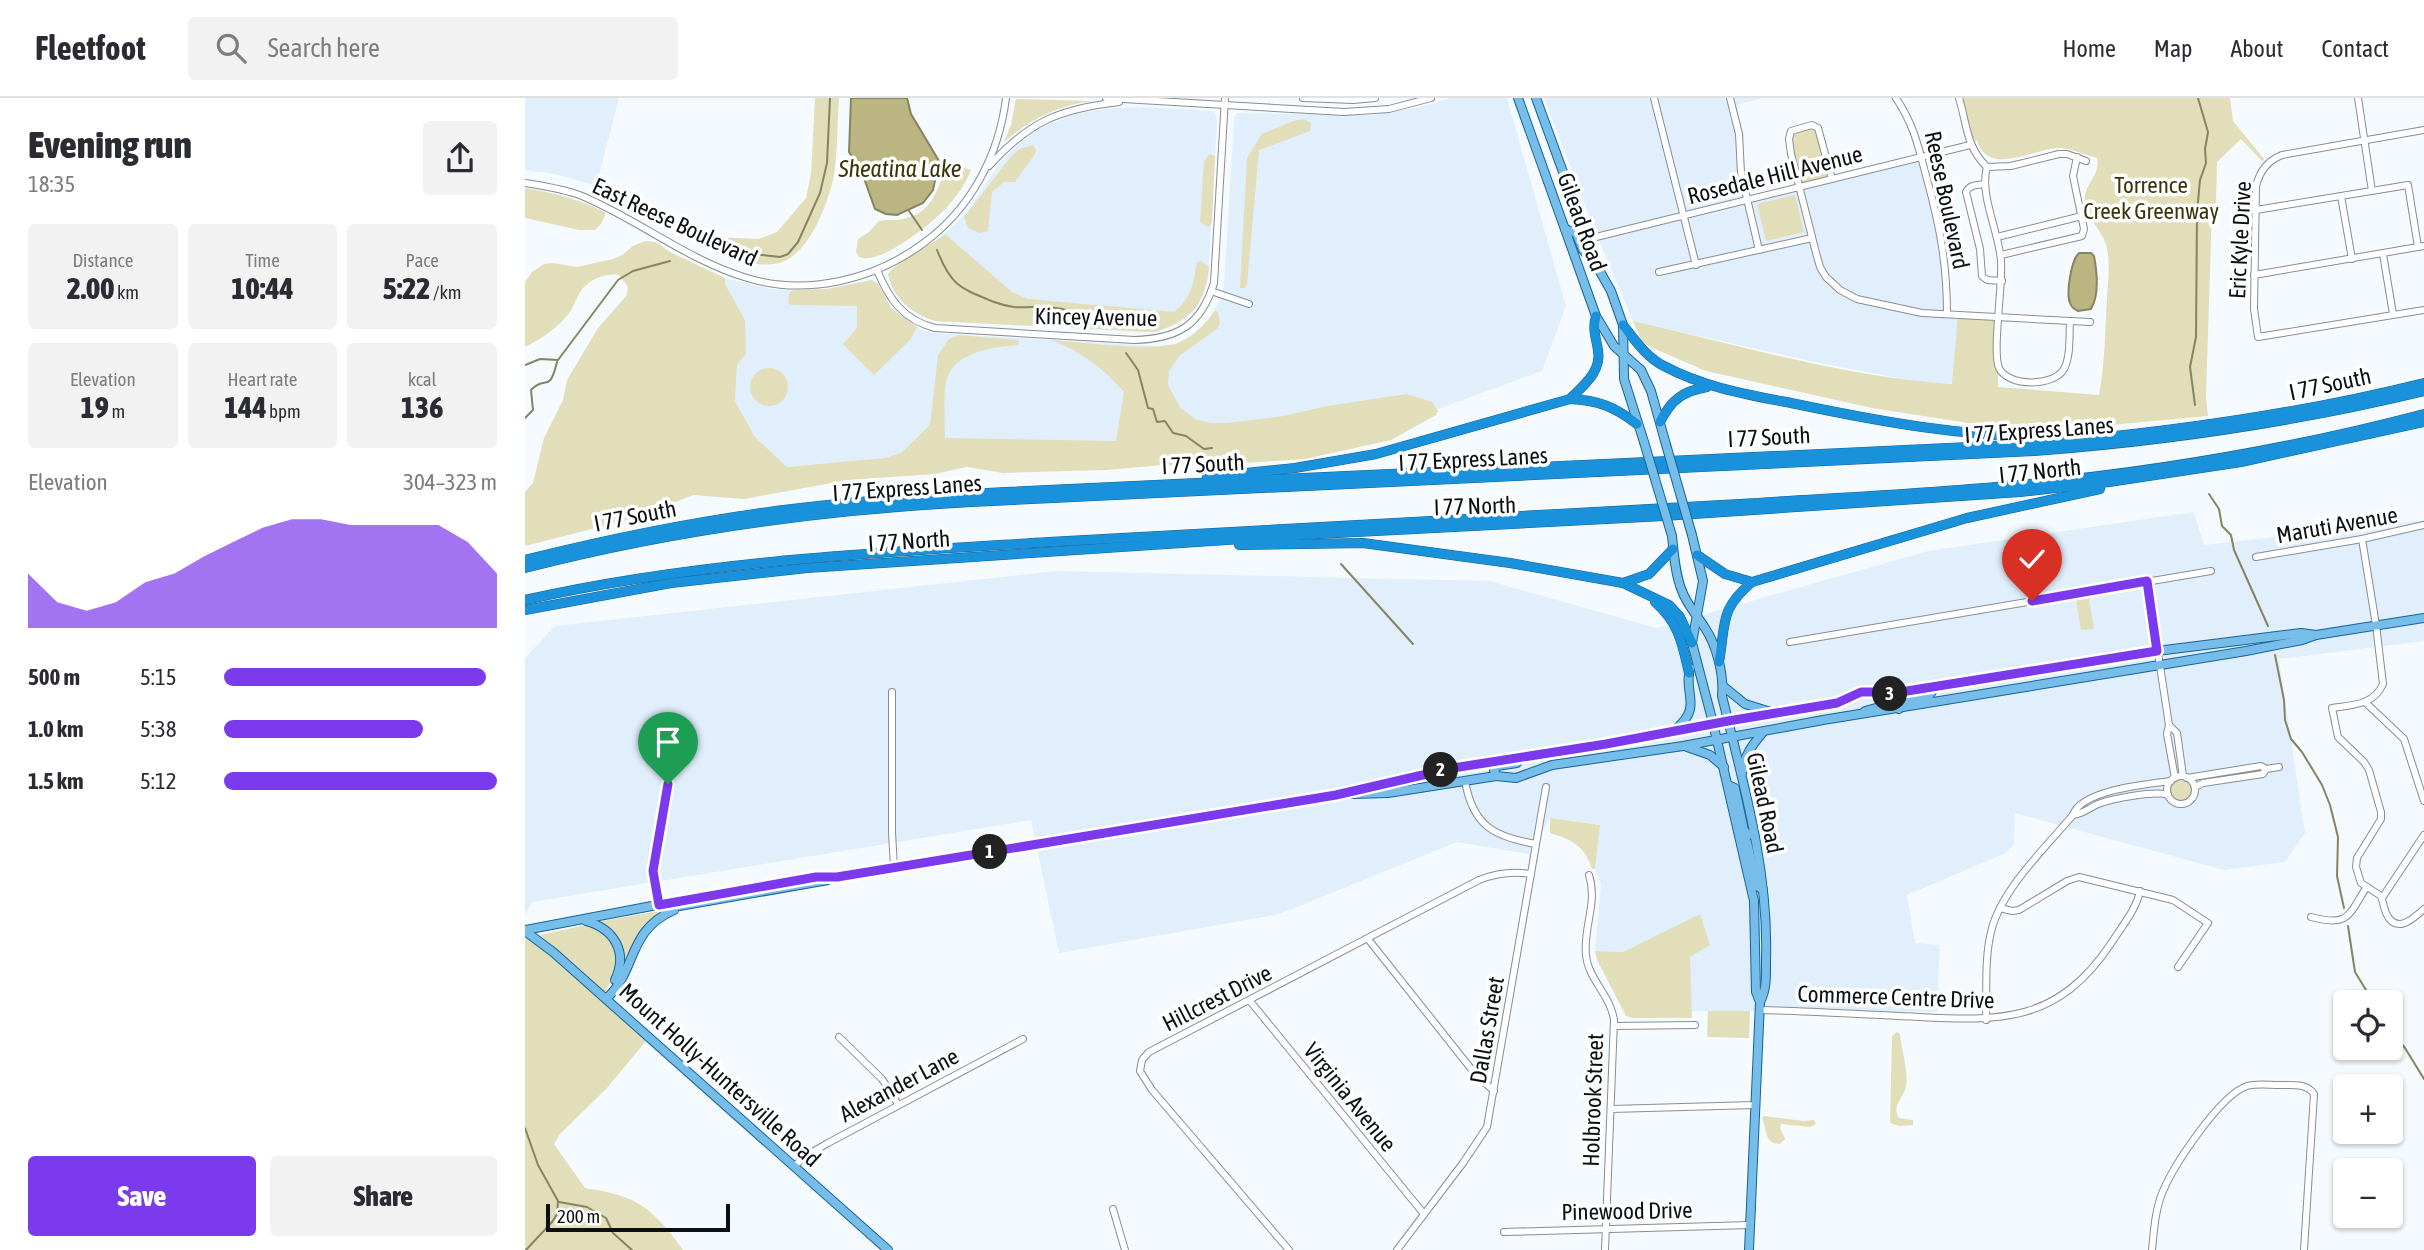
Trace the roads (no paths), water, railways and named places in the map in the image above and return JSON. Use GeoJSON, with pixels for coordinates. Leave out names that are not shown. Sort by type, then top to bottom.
{"type":"FeatureCollection","features":[{"type":"Feature","properties":{"kind":"highway"},"geometry":{"type":"LineString","coordinates":[[1570,399],[1587,382],[1599,361],[1593,326],[1596,316]]}},
{"type":"Feature","properties":{"kind":"highway"},"geometry":{"type":"LineString","coordinates":[[1623,325],[1650,357],[1663,366],[1709,386],[1864,419],[1925,429],[2010,436],[2122,436]]}},
{"type":"Feature","properties":{"kind":"highway","name":"I 77 South"},"geometry":{"type":"LineString","coordinates":[[525,560],[646,532],[746,515],[880,500],[1987,446],[2122,436],[2265,416],[2424,383]]}},
{"type":"Feature","properties":{"kind":"highway"},"geometry":{"type":"LineString","coordinates":[[1660,422],[1665,411],[1679,396],[1689,390],[1709,386]]}},
{"type":"Feature","properties":{"kind":"highway","name":"I 77 Express Lanes"},"geometry":{"type":"LineString","coordinates":[[525,568],[702,530],[881,508],[2034,451],[2123,444],[2233,430],[2332,412],[2424,391]]}},
{"type":"Feature","properties":{"kind":"highway"},"geometry":{"type":"LineString","coordinates":[[1111,487],[1282,470],[1350,459],[1400,448],[1570,399],[1607,404],[1637,424]]}},
{"type":"Feature","properties":{"kind":"highway"},"geometry":{"type":"LineString","coordinates":[[525,600],[670,573],[817,557],[1344,524],[1677,508],[2019,485],[2240,454],[2424,414]]}},
{"type":"Feature","properties":{"kind":"highway","name":"I 77 North"},"geometry":{"type":"LineString","coordinates":[[525,610],[627,590],[762,572],[1331,533],[1931,500],[2054,489],[2285,454],[2424,422]]}},
{"type":"Feature","properties":{"kind":"highway"},"geometry":{"type":"LineString","coordinates":[[1719,663],[1728,607],[1752,582],[1967,517],[2153,476]]}},
{"type":"Feature","properties":{"kind":"highway"},"geometry":{"type":"LineString","coordinates":[[1189,543],[1209,546],[1363,543],[1473,557],[1623,583],[1675,610],[1692,643]]}},
{"type":"Feature","properties":{"kind":"highway"},"geometry":{"type":"LineString","coordinates":[[1623,583],[1649,574],[1674,549]]}},
{"type":"Feature","properties":{"kind":"highway"},"geometry":{"type":"LineString","coordinates":[[1697,555],[1725,574],[1752,582]]}},
{"type":"Feature","properties":{"kind":"highway"},"geometry":{"type":"LineString","coordinates":[[1648,596],[1664,610],[1676,626],[1689,673]]}},
{"type":"Feature","properties":{"kind":"main road","name":"Gilead Road"},"geometry":{"type":"LineString","coordinates":[[1518,98],[1596,316],[1609,340],[1637,365],[1646,379],[1692,535],[1703,581],[1692,643],[1724,767],[1754,901],[1756,992],[1760,1006]]}},
{"type":"Feature","properties":{"kind":"main road","name":"Gilead Road"},"geometry":{"type":"LineString","coordinates":[[1536,98],[1598,268],[1611,291],[1623,325],[1624,379],[1672,536],[1682,591],[1710,636],[1719,663],[1722,696],[1753,834],[1763,891],[1766,962],[1765,993],[1760,1006],[1749,1250]]}},
{"type":"Feature","properties":{"kind":"main road"},"geometry":{"type":"LineString","coordinates":[[1565,229],[1576,233],[1583,250],[1598,268]]}},
{"type":"Feature","properties":{"kind":"main road"},"geometry":{"type":"LineString","coordinates":[[1336,795],[1388,793],[1496,776],[1515,778],[1552,765],[1683,746],[2159,666],[2316,635],[2424,618]]}},
{"type":"Feature","properties":{"kind":"main road"},"geometry":{"type":"LineString","coordinates":[[525,931],[1336,795],[1453,768],[1837,703],[1861,692],[1882,695],[2243,639],[2316,635]]}},
{"type":"Feature","properties":{"kind":"main road"},"geometry":{"type":"LineString","coordinates":[[1674,731],[1690,713],[1692,698],[1689,673],[1694,655]]}},
{"type":"Feature","properties":{"kind":"main road"},"geometry":{"type":"LineString","coordinates":[[1723,686],[1745,704],[1774,713]]}},
{"type":"Feature","properties":{"kind":"main road"},"geometry":{"type":"LineString","coordinates":[[1899,709],[1903,701],[1929,696],[1935,687]]}},
{"type":"Feature","properties":{"kind":"main road"},"geometry":{"type":"LineString","coordinates":[[1860,715],[1869,708],[1883,706],[1882,695]]}},
{"type":"Feature","properties":{"kind":"main road"},"geometry":{"type":"LineString","coordinates":[[1742,779],[1746,755],[1764,731]]}},
{"type":"Feature","properties":{"kind":"main road"},"geometry":{"type":"LineString","coordinates":[[1683,746],[1710,755],[1724,767]]}},
{"type":"Feature","properties":{"kind":"main road"},"geometry":{"type":"LineString","coordinates":[[1496,776],[1496,768],[1517,764],[1520,756]]}},
{"type":"Feature","properties":{"kind":"main road"},"geometry":{"type":"LineString","coordinates":[[1728,785],[1735,788],[1744,830],[1748,835],[1753,834]]}},
{"type":"Feature","properties":{"kind":"main road"},"geometry":{"type":"LineString","coordinates":[[1740,838],[1747,842],[1757,886],[1763,891]]}},
{"type":"Feature","properties":{"kind":"main road"},"geometry":{"type":"LineString","coordinates":[[620,914],[816,877],[837,877]]}},
{"type":"Feature","properties":{"kind":"main road"},"geometry":{"type":"LineString","coordinates":[[606,999],[618,985],[635,946],[647,928],[657,918],[683,906]]}},
{"type":"Feature","properties":{"kind":"main road"},"geometry":{"type":"LineString","coordinates":[[583,920],[607,930],[620,952],[619,972],[606,999]]}},
{"type":"Feature","properties":{"kind":"main road","name":"Mount Holly-Huntersville Road"},"geometry":{"type":"LineString","coordinates":[[525,931],[553,952],[888,1250]]}},
{"type":"Feature","properties":{"kind":"street","name":"East Reese Boulevard"},"geometry":{"type":"LineString","coordinates":[[525,183],[582,197],[746,278],[783,284],[821,284],[850,279],[877,270],[915,250],[943,228],[970,195],[985,170],[1000,131],[1006,98]]}},
{"type":"Feature","properties":{"kind":"street"},"geometry":{"type":"LineString","coordinates":[[1106,98],[1128,101],[1225,102],[1344,112],[1389,109],[1431,98]]}},
{"type":"Feature","properties":{"kind":"street"},"geometry":{"type":"LineString","coordinates":[[1304,98],[1375,98]]}},
{"type":"Feature","properties":{"kind":"street"},"geometry":{"type":"LineString","coordinates":[[1654,98],[1696,265]]}},
{"type":"Feature","properties":{"kind":"street"},"geometry":{"type":"LineString","coordinates":[[1730,98],[1739,134],[1740,163],[1747,200],[1759,250]]}},
{"type":"Feature","properties":{"kind":"street","name":"Reese Boulevard"},"geometry":{"type":"LineString","coordinates":[[1896,98],[1914,127],[1922,156],[1944,252],[1947,314]]}},
{"type":"Feature","properties":{"kind":"street"},"geometry":{"type":"LineString","coordinates":[[1959,98],[1970,145],[1976,157],[1987,167],[2011,166],[2059,154],[2086,161]]}},
{"type":"Feature","properties":{"kind":"street"},"geometry":{"type":"LineString","coordinates":[[2358,98],[2372,191]]}},
{"type":"Feature","properties":{"kind":"street"},"geometry":{"type":"LineString","coordinates":[[985,170],[1019,136],[1050,117],[1086,106],[1128,101]]}},
{"type":"Feature","properties":{"kind":"street","name":"Kincey Avenue"},"geometry":{"type":"LineString","coordinates":[[877,270],[898,308],[922,325],[948,329],[1154,340],[1176,333],[1189,325],[1205,307],[1211,291],[1216,265],[1225,102]]}},
{"type":"Feature","properties":{"kind":"street"},"geometry":{"type":"LineString","coordinates":[[1832,179],[1820,130],[1812,125],[1791,131],[1789,139],[1799,186],[1820,267],[1833,284],[1848,295],[1909,312],[2090,322]]}},
{"type":"Feature","properties":{"kind":"street","name":"Eric Kyle Drive"},"geometry":{"type":"LineString","coordinates":[[2393,314],[2258,337],[2254,314],[2254,275],[2258,177],[2269,162],[2293,152],[2424,130]]}},
{"type":"Feature","properties":{"kind":"street","name":"Rosedale Hill Avenue"},"geometry":{"type":"LineString","coordinates":[[1588,239],[1970,145]]}},
{"type":"Feature","properties":{"kind":"street"},"geometry":{"type":"LineString","coordinates":[[2000,255],[2082,236],[2084,229],[2073,176],[2077,157]]}},
{"type":"Feature","properties":{"kind":"street"},"geometry":{"type":"LineString","coordinates":[[1987,167],[1985,184],[1997,237],[2002,281],[1998,364],[2006,377],[2027,381],[2052,380],[2063,372],[2067,359],[2070,321]]}},
{"type":"Feature","properties":{"kind":"street"},"geometry":{"type":"LineString","coordinates":[[1985,184],[1975,185],[1966,192],[1980,249],[1982,276],[1987,280],[2002,281]]}},
{"type":"Feature","properties":{"kind":"street"},"geometry":{"type":"LineString","coordinates":[[2254,275],[2421,247],[2408,185],[2256,210]]}},
{"type":"Feature","properties":{"kind":"street"},"geometry":{"type":"LineString","coordinates":[[2341,196],[2352,259]]}},
{"type":"Feature","properties":{"kind":"street"},"geometry":{"type":"LineString","coordinates":[[1997,237],[2082,216]]}},
{"type":"Feature","properties":{"kind":"street"},"geometry":{"type":"LineString","coordinates":[[1658,272],[1812,238]]}},
{"type":"Feature","properties":{"kind":"street"},"geometry":{"type":"LineString","coordinates":[[2383,254],[2393,314],[2424,310]]}},
{"type":"Feature","properties":{"kind":"street"},"geometry":{"type":"LineString","coordinates":[[1211,291],[1249,304]]}},
{"type":"Feature","properties":{"kind":"street","name":"Maruti Avenue"},"geometry":{"type":"LineString","coordinates":[[2256,557],[2362,539],[2424,525]]}},
{"type":"Feature","properties":{"kind":"street"},"geometry":{"type":"LineString","coordinates":[[2362,539],[2383,684],[2380,692],[2372,699],[2332,708],[2338,737],[2364,762],[2381,812],[2381,819],[2357,858],[2357,876],[2366,888],[2382,898],[2388,918],[2394,923],[2402,925],[2424,909]]}},
{"type":"Feature","properties":{"kind":"street"},"geometry":{"type":"LineString","coordinates":[[1790,642],[2211,570]]}},
{"type":"Feature","properties":{"kind":"street"},"geometry":{"type":"LineString","coordinates":[[2147,581],[2169,725],[2167,734],[2173,780],[2168,788],[2168,795]]}},
{"type":"Feature","properties":{"kind":"street"},"geometry":{"type":"LineString","coordinates":[[892,692],[894,868]]}},
{"type":"Feature","properties":{"kind":"street"},"geometry":{"type":"LineString","coordinates":[[2365,702],[2404,739],[2424,801]]}},
{"type":"Feature","properties":{"kind":"street"},"geometry":{"type":"LineString","coordinates":[[2169,725],[2177,733],[2185,777],[2195,787]]}},
{"type":"Feature","properties":{"kind":"street"},"geometry":{"type":"LineString","coordinates":[[659,905],[653,871],[668,784],[661,730]]}},
{"type":"Feature","properties":{"kind":"street"},"geometry":{"type":"LineString","coordinates":[[1986,1020],[1989,944],[2000,908],[2023,875],[2073,815],[2075,808],[2098,795],[2185,777],[2261,766],[2266,769],[2279,767]]}},
{"type":"Feature","properties":{"kind":"street"},"geometry":{"type":"LineString","coordinates":[[2195,787],[2203,783],[2263,774],[2266,769]]}},
{"type":"Feature","properties":{"kind":"street"},"geometry":{"type":"LineString","coordinates":[[1465,781],[1469,801],[1483,824],[1505,837],[1536,844]]}},
{"type":"Feature","properties":{"kind":"street","name":"Dallas Street"},"geometry":{"type":"LineString","coordinates":[[1397,1250],[1483,1136],[1490,1118],[1546,787]]}},
{"type":"Feature","properties":{"kind":"street"},"geometry":{"type":"LineString","coordinates":[[2073,815],[2099,803],[2159,792],[2168,795],[2174,802],[2183,804],[2192,800],[2195,787]]}},
{"type":"Feature","properties":{"kind":"street"},"geometry":{"type":"LineString","coordinates":[[2382,898],[2424,835]]}},
{"type":"Feature","properties":{"kind":"street","name":"Hillcrest Drive"},"geometry":{"type":"LineString","coordinates":[[1289,1250],[1142,1077],[1142,1060],[1149,1052],[1494,874],[1531,874]]}},
{"type":"Feature","properties":{"kind":"street","name":"Holbrook Street"},"geometry":{"type":"LineString","coordinates":[[1589,874],[1593,898],[1586,957],[1610,1006],[1614,1026],[1605,1250]]}},
{"type":"Feature","properties":{"kind":"street"},"geometry":{"type":"LineString","coordinates":[[2000,908],[2019,910],[2067,881],[2079,877],[2177,902],[2208,923],[2178,967]]}},
{"type":"Feature","properties":{"kind":"street"},"geometry":{"type":"LineString","coordinates":[[2311,917],[2335,921],[2346,918],[2355,909],[2366,888]]}},
{"type":"Feature","properties":{"kind":"street","name":"Commerce Centre Drive"},"geometry":{"type":"LineString","coordinates":[[1760,1006],[1986,1020],[2033,1010],[2057,998],[2079,982],[2109,946],[2137,902],[2140,891]]}},
{"type":"Feature","properties":{"kind":"street"},"geometry":{"type":"LineString","coordinates":[[1368,939],[1476,1075],[1494,1091]]}},
{"type":"Feature","properties":{"kind":"street","name":"Virginia Avenue"},"geometry":{"type":"LineString","coordinates":[[1250,1001],[1424,1214]]}},
{"type":"Feature","properties":{"kind":"street"},"geometry":{"type":"LineString","coordinates":[[1614,1026],[1695,1025]]}},
{"type":"Feature","properties":{"kind":"street"},"geometry":{"type":"LineString","coordinates":[[839,1037],[882,1079],[898,1104]]}},
{"type":"Feature","properties":{"kind":"street","name":"Alexander Lane"},"geometry":{"type":"LineString","coordinates":[[794,1166],[809,1154],[898,1104],[1023,1039]]}},
{"type":"Feature","properties":{"kind":"street"},"geometry":{"type":"LineString","coordinates":[[2153,1250],[2156,1213],[2166,1184],[2224,1101],[2239,1090],[2256,1085],[2296,1086],[2312,1090],[2315,1096],[2304,1250]]}},
{"type":"Feature","properties":{"kind":"street"},"geometry":{"type":"LineString","coordinates":[[1611,1109],[1755,1105]]}},
{"type":"Feature","properties":{"kind":"street"},"geometry":{"type":"LineString","coordinates":[[1113,1209],[1125,1250]]}},
{"type":"Feature","properties":{"kind":"street","name":"Pinewood Drive"},"geometry":{"type":"LineString","coordinates":[[1504,1232],[1750,1225]]}},
{"type":"Feature","properties":{"kind":"water","name":"Sheatina Lake"},"geometry":{"type":"Polygon","coordinates":[[[851,98],[907,98],[911,114],[939,161],[933,190],[923,203],[897,215],[875,209],[861,170],[849,152],[851,98]]]}},
{"type":"Feature","properties":{"kind":"water"},"geometry":{"type":"Polygon","coordinates":[[[2079,253],[2091,253],[2094,256],[2097,283],[2096,297],[2091,309],[2078,311],[2071,305],[2069,292],[2070,277],[2079,253]]]}},
{"type":"Feature","properties":{"kind":"waterway"},"geometry":{"type":"LineString","coordinates":[[720,250],[780,257],[788,254],[798,242],[820,193],[827,163],[830,98]]}},
{"type":"Feature","properties":{"kind":"waterway"},"geometry":{"type":"LineString","coordinates":[[2195,405],[2190,367],[2196,337],[2197,212],[2200,180],[2206,163],[2208,132],[2198,98]]}},
{"type":"Feature","properties":{"kind":"waterway"},"geometry":{"type":"LineString","coordinates":[[909,211],[922,230]]}},
{"type":"Feature","properties":{"kind":"waterway"},"geometry":{"type":"LineString","coordinates":[[937,250],[952,279],[973,293],[1011,307],[1047,307],[1069,311],[1102,327]]}},
{"type":"Feature","properties":{"kind":"waterway"},"geometry":{"type":"LineString","coordinates":[[525,365],[540,359],[558,360],[618,280],[633,271],[670,261]]}},
{"type":"Feature","properties":{"kind":"waterway"},"geometry":{"type":"LineString","coordinates":[[1126,353],[1138,370],[1148,408],[1153,409],[1157,422],[1165,421],[1173,433],[1186,436],[1204,449],[1212,448]]}},
{"type":"Feature","properties":{"kind":"waterway"},"geometry":{"type":"LineString","coordinates":[[525,418],[533,410],[531,390],[552,378],[557,362]]}},
{"type":"Feature","properties":{"kind":"waterway"},"geometry":{"type":"LineString","coordinates":[[2209,494],[2219,509],[2222,526],[2231,535],[2234,550],[2268,626]]}},
{"type":"Feature","properties":{"kind":"waterway"},"geometry":{"type":"LineString","coordinates":[[1341,564],[1413,644]]}},
{"type":"Feature","properties":{"kind":"waterway"},"geometry":{"type":"LineString","coordinates":[[2275,655],[2285,720],[2291,739],[2322,785],[2330,805],[2338,837],[2337,876],[2344,908]]}},
{"type":"Feature","properties":{"kind":"waterway"},"geometry":{"type":"LineString","coordinates":[[2348,926],[2355,972],[2366,990]]}},
{"type":"Feature","properties":{"kind":"waterway"},"geometry":{"type":"LineString","coordinates":[[2403,1046],[2424,1079]]}},
{"type":"Feature","properties":{"kind":"waterway"},"geometry":{"type":"LineString","coordinates":[[525,1128],[538,1165],[558,1201],[557,1214],[552,1222],[526,1250]]}},
{"type":"Feature","properties":{"kind":"waterway"},"geometry":{"type":"LineString","coordinates":[[559,1202],[587,1207],[606,1218],[613,1233],[632,1250]]}},
{"type":"Feature","properties":{"kind":"park label","name":"Torrence Creek Greenway"},"geometry":{"type":"Point","coordinates":[2151,198]}}]}
